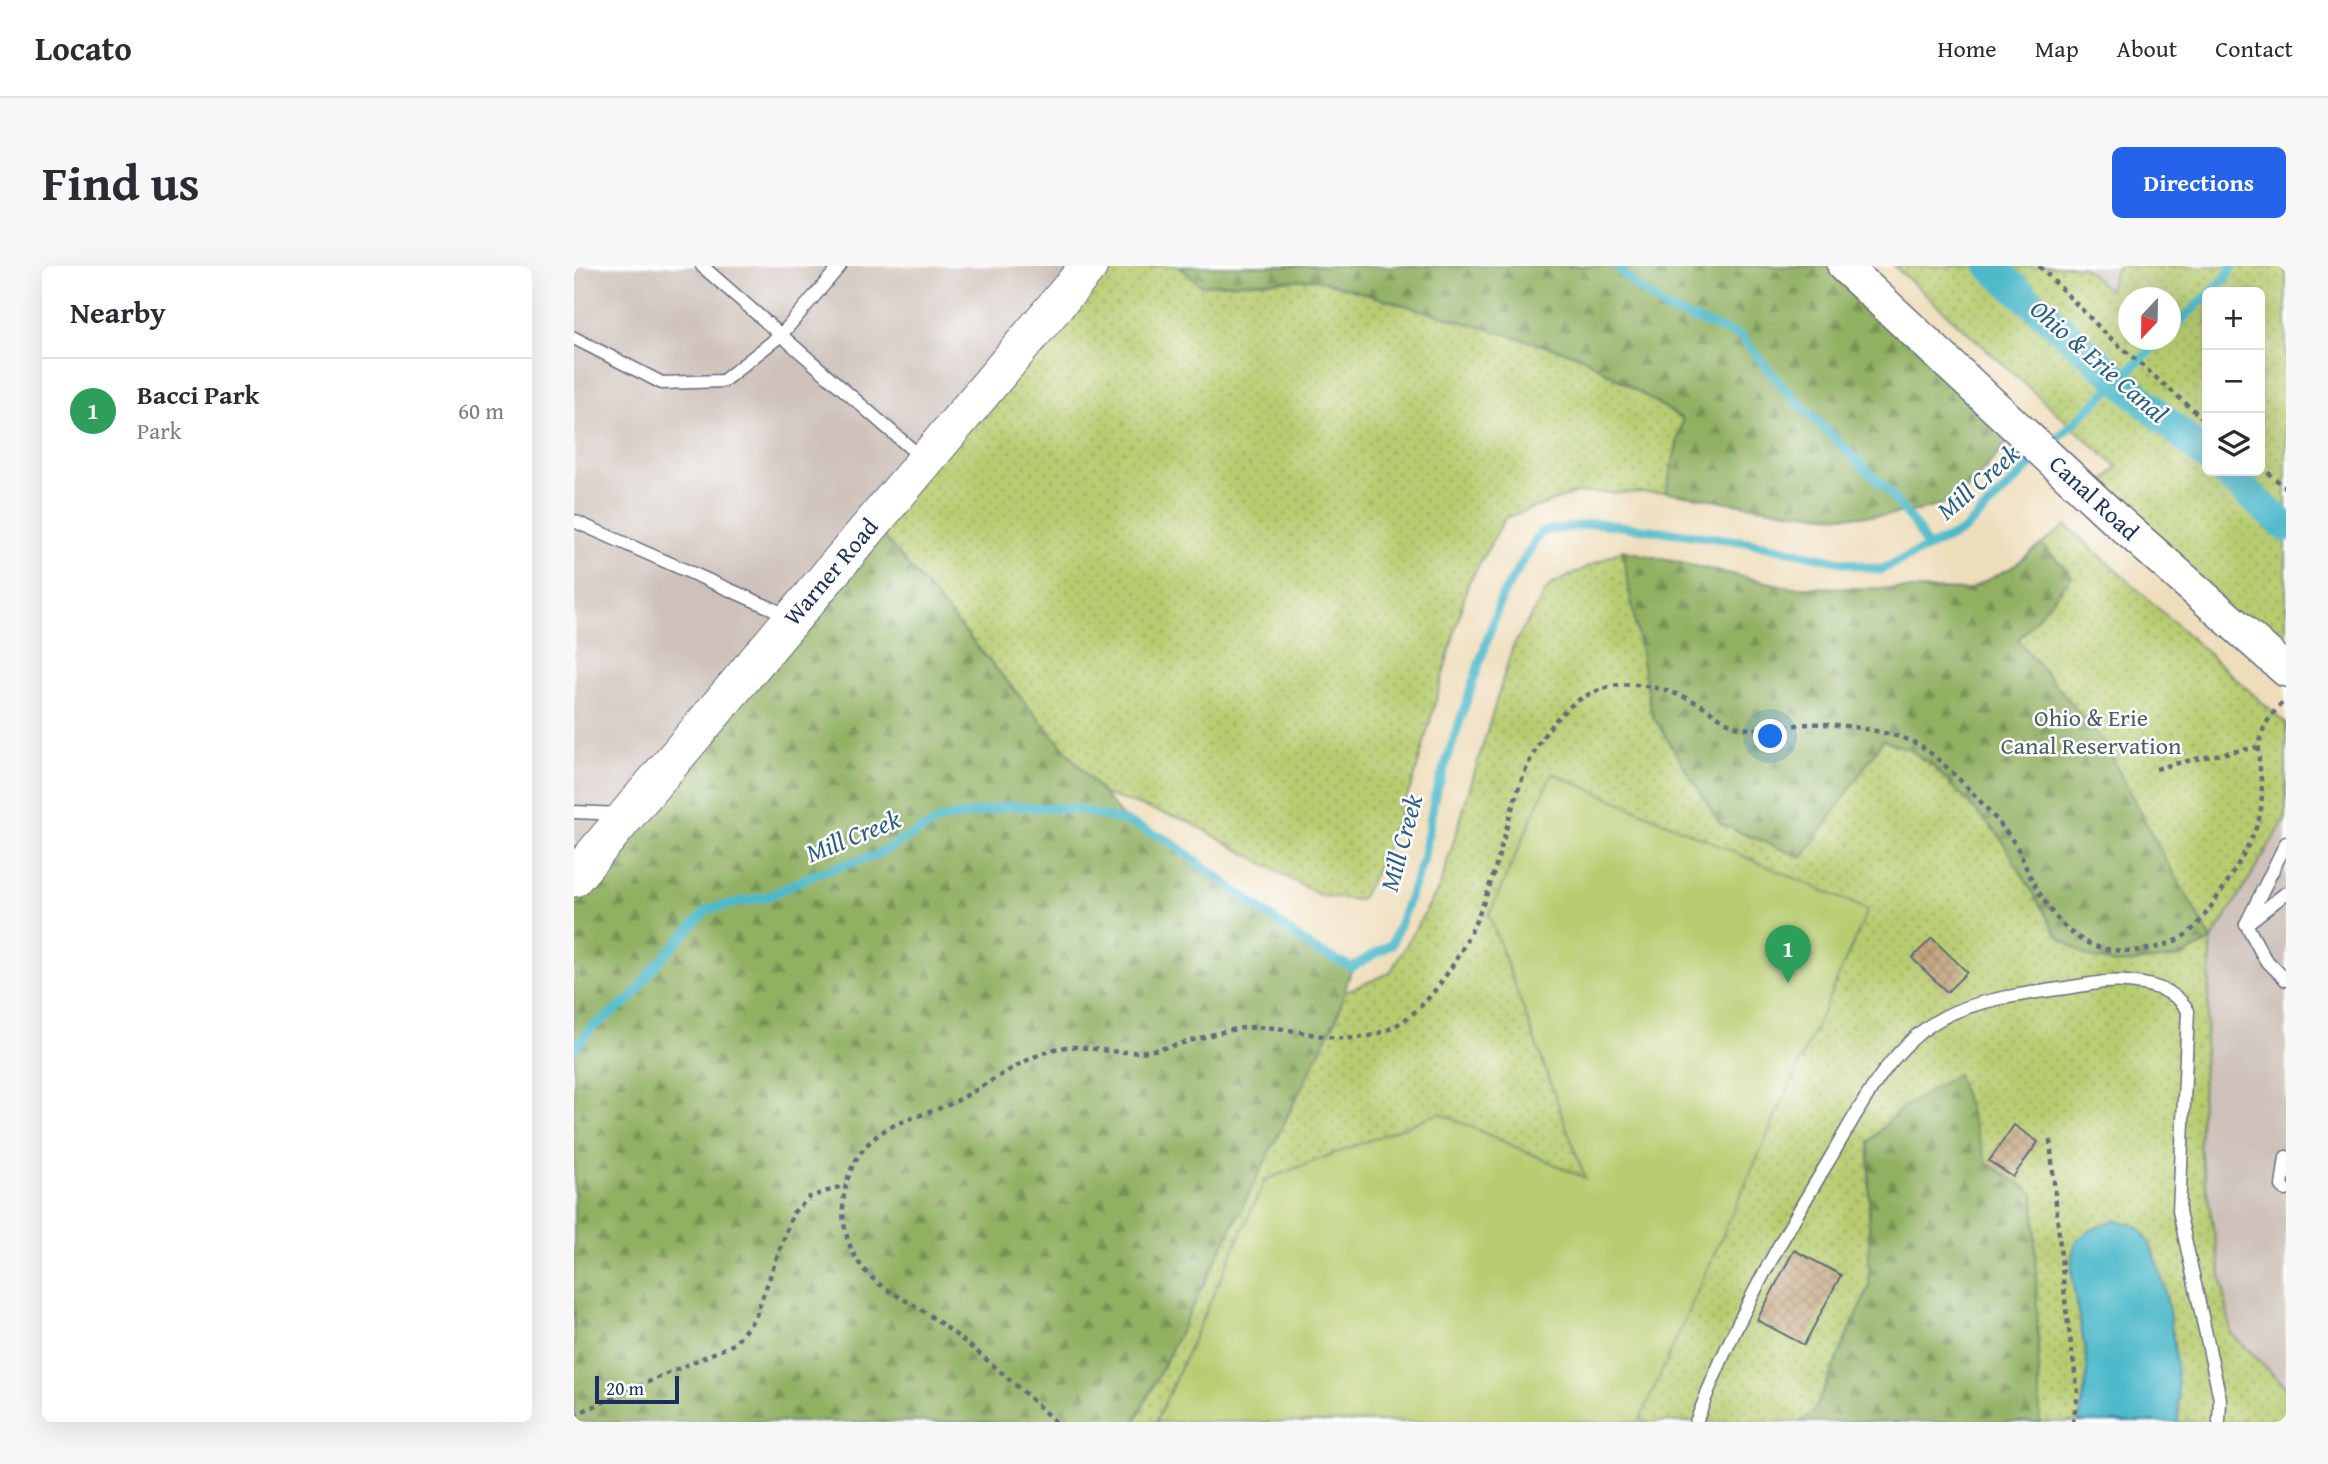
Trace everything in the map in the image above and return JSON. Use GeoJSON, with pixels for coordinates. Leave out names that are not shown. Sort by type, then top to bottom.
{"type":"FeatureCollection","features":[{"type":"Feature","properties":{"kind":"main road","name":"Warner Road"},"geometry":{"type":"LineString","coordinates":[[574,878],[1088,266]]}},
{"type":"Feature","properties":{"kind":"street","name":"Canal Road"},"geometry":{"type":"LineString","coordinates":[[1844,266],[2113,517],[2285,686]]}},
{"type":"Feature","properties":{"kind":"lane"},"geometry":{"type":"LineString","coordinates":[[702,266],[925,460]]}},
{"type":"Feature","properties":{"kind":"lane"},"geometry":{"type":"LineString","coordinates":[[574,338],[662,383],[723,381],[780,335],[840,266]]}},
{"type":"Feature","properties":{"kind":"lane"},"geometry":{"type":"LineString","coordinates":[[574,521],[793,618]]}},
{"type":"Feature","properties":{"kind":"lane"},"geometry":{"type":"LineString","coordinates":[[574,812],[627,815]]}},
{"type":"Feature","properties":{"kind":"lane"},"geometry":{"type":"LineString","coordinates":[[2246,924],[2286,843]]}},
{"type":"Feature","properties":{"kind":"lane"},"geometry":{"type":"LineString","coordinates":[[2246,924],[2286,893]]}},
{"type":"Feature","properties":{"kind":"lane"},"geometry":{"type":"LineString","coordinates":[[2246,924],[2265,959],[2286,980]]}},
{"type":"Feature","properties":{"kind":"lane"},"geometry":{"type":"LineString","coordinates":[[1696,1422],[1735,1326],[1778,1245],[1870,1093],[1896,1057],[1920,1032],[1968,1007],[2098,982],[2148,985],[2175,996],[2188,1011],[2179,1211],[2220,1399],[2219,1422]]}},
{"type":"Feature","properties":{"kind":"lane"},"geometry":{"type":"LineString","coordinates":[[2286,1157],[2282,1186],[2286,1190]]}},
{"type":"Feature","properties":{"kind":"path"},"geometry":{"type":"LineString","coordinates":[[2039,266],[2106,334],[2202,418]]}},
{"type":"Feature","properties":{"kind":"path"},"geometry":{"type":"LineString","coordinates":[[2265,470],[2286,488]]}},
{"type":"Feature","properties":{"kind":"path"},"geometry":{"type":"LineString","coordinates":[[1055,1422],[1002,1370],[926,1312],[886,1289],[866,1272],[852,1250],[843,1216],[845,1185],[853,1165],[867,1146],[887,1130],[945,1107],[1054,1049],[1087,1047],[1126,1053],[1169,1047],[1242,1028],[1274,1028],[1341,1041],[1392,1028],[1412,1014],[1445,975],[1480,912],[1529,759],[1542,737],[1579,701],[1614,686],[1664,690],[1696,702],[1737,728],[1776,729],[1821,723],[1908,738],[1925,749],[1954,776],[2015,844],[2029,875],[2063,928],[2075,937],[2112,952],[2150,949],[2183,937],[2202,918],[2251,842],[2259,821],[2262,801],[2257,747],[2261,732],[2285,686]]}},
{"type":"Feature","properties":{"kind":"path"},"geometry":{"type":"LineString","coordinates":[[2156,769],[2200,756],[2218,757],[2257,747]]}},
{"type":"Feature","properties":{"kind":"path"},"geometry":{"type":"LineString","coordinates":[[2050,1140],[2066,1309],[2078,1393],[2073,1422]]}},
{"type":"Feature","properties":{"kind":"path"},"geometry":{"type":"LineString","coordinates":[[574,1415],[734,1344],[755,1318],[793,1213],[810,1197],[845,1185]]}},
{"type":"Feature","properties":{"kind":"shaded area"},"geometry":{"type":"Polygon","coordinates":[[[574,266],[1089,266],[574,878],[574,266]]]}},
{"type":"Feature","properties":{"kind":"shaded area"},"geometry":{"type":"Polygon","coordinates":[[[2082,266],[2118,266],[2108,290],[2082,266]]]}},
{"type":"Feature","properties":{"kind":"shaded area"},"geometry":{"type":"Polygon","coordinates":[[[2286,818],[2286,1387],[2231,1333],[2199,1144],[2212,940],[2286,818]]]}},
{"type":"Feature","properties":{"kind":"green space"},"geometry":{"type":"Polygon","coordinates":[[[1089,266],[1179,266],[1201,285],[1315,279],[1580,356],[1683,419],[1666,492],[1576,493],[1505,518],[1468,584],[1414,779],[1377,870],[1360,900],[1321,896],[1188,821],[1103,794],[872,523],[1089,266]]]}},
{"type":"Feature","properties":{"kind":"green space"},"geometry":{"type":"Polygon","coordinates":[[[1179,266],[1844,266],[2018,428],[1964,493],[1926,509],[1891,515],[1814,514],[1666,492],[1683,419],[1580,356],[1315,279],[1201,285],[1179,266]]]}},
{"type":"Feature","properties":{"kind":"green space"},"geometry":{"type":"Polygon","coordinates":[[[1894,266],[2082,266],[2108,290],[2118,266],[2286,266],[2286,670],[2092,498],[2117,467],[1894,266]]]}},
{"type":"Feature","properties":{"kind":"green space"},"geometry":{"type":"Polygon","coordinates":[[[872,523],[1127,822],[1168,840],[1312,949],[1352,967],[1337,1017],[1135,1422],[574,1422],[574,878],[872,523]]]}},
{"type":"Feature","properties":{"kind":"green space","name":"Ohio & Erie Canal Reservation"},"geometry":{"type":"Polygon","coordinates":[[[2066,525],[2286,724],[2286,818],[2212,940],[2199,1144],[2231,1333],[2286,1387],[2286,1422],[1135,1422],[1318,1054],[574,1374],[1337,1016],[1344,992],[1390,973],[1440,886],[1513,646],[1549,586],[1622,550],[1789,587],[1968,590],[2011,568],[2066,525]]]}},
{"type":"Feature","properties":{"kind":"green space","name":"Ohio & Erie Canal Reservation"},"geometry":{"type":"Polygon","coordinates":[[[2042,544],[2072,576],[2018,640],[2103,741],[2158,846],[2212,940],[2181,957],[2115,964],[2086,956],[2058,936],[1999,835],[1933,766],[1908,749],[1883,740],[1803,858],[1720,824],[1652,715],[1622,550],[1789,587],[1968,590],[2011,568],[2042,544]]]}},
{"type":"Feature","properties":{"kind":"green space"},"geometry":{"type":"Polygon","coordinates":[[[1552,773],[1868,910],[1639,1422],[1156,1422],[1265,1180],[1440,1113],[1585,1178],[1489,915],[1552,773]]]}},
{"type":"Feature","properties":{"kind":"green space"},"geometry":{"type":"Polygon","coordinates":[[[1957,1074],[1987,1163],[2034,1193],[2040,1422],[1800,1422],[1814,1411],[1869,1287],[1869,1142],[1899,1110],[1957,1074]]]}},
{"type":"Feature","properties":{"kind":"water"},"geometry":{"type":"Polygon","coordinates":[[[2115,1220],[2136,1226],[2147,1240],[2156,1261],[2170,1318],[2177,1378],[2178,1422],[2079,1422],[2087,1368],[2072,1257],[2075,1245],[2082,1236],[2115,1220]]]}},
{"type":"Feature","properties":{"kind":"building"},"geometry":{"type":"Polygon","coordinates":[[[1932,938],[1967,972],[1947,992],[1912,958],[1932,938]]]}},
{"type":"Feature","properties":{"kind":"building"},"geometry":{"type":"Polygon","coordinates":[[[2014,1125],[2038,1142],[2013,1177],[1989,1161],[2014,1125]]]}},
{"type":"Feature","properties":{"kind":"building"},"geometry":{"type":"Polygon","coordinates":[[[1794,1250],[1841,1275],[1804,1345],[1757,1320],[1794,1250]]]}},
{"type":"Feature","properties":{"kind":"waterway"},"geometry":{"type":"LineString","coordinates":[[1616,266],[1634,284],[1668,310],[1741,336],[1784,389],[1888,491],[1918,529],[1927,548]]}},
{"type":"Feature","properties":{"kind":"waterway","name":"Ohio & Erie Canal"},"geometry":{"type":"LineString","coordinates":[[1990,266],[2202,453]]}},
{"type":"Feature","properties":{"kind":"waterway","name":"Mill Creek"},"geometry":{"type":"LineString","coordinates":[[2216,287],[2226,278],[2232,266]]}},
{"type":"Feature","properties":{"kind":"waterway","name":"Mill Creek"},"geometry":{"type":"LineString","coordinates":[[2181,321],[2202,301]]}},
{"type":"Feature","properties":{"kind":"waterway","name":"Mill Creek"},"geometry":{"type":"LineString","coordinates":[[2049,447],[2151,350]]}},
{"type":"Feature","properties":{"kind":"waterway","name":"Mill Creek"},"geometry":{"type":"LineString","coordinates":[[574,1050],[591,1028],[632,998],[653,968],[708,909],[769,896],[815,874],[874,856],[940,820],[1008,806],[1075,809],[1127,822],[1168,840],[1313,949],[1352,967],[1392,944],[1423,861],[1435,795],[1502,596],[1541,532],[1596,523],[1748,542],[1880,570],[1963,531],[2039,457]]}},
{"type":"Feature","properties":{"kind":"waterway","name":"Ohio & Erie Canal"},"geometry":{"type":"LineString","coordinates":[[2229,476],[2286,527]]}},
{"type":"Feature","properties":{"kind":"place","name":"Bacci Park"},"geometry":{"type":"Point","coordinates":[1788,983]}}]}
